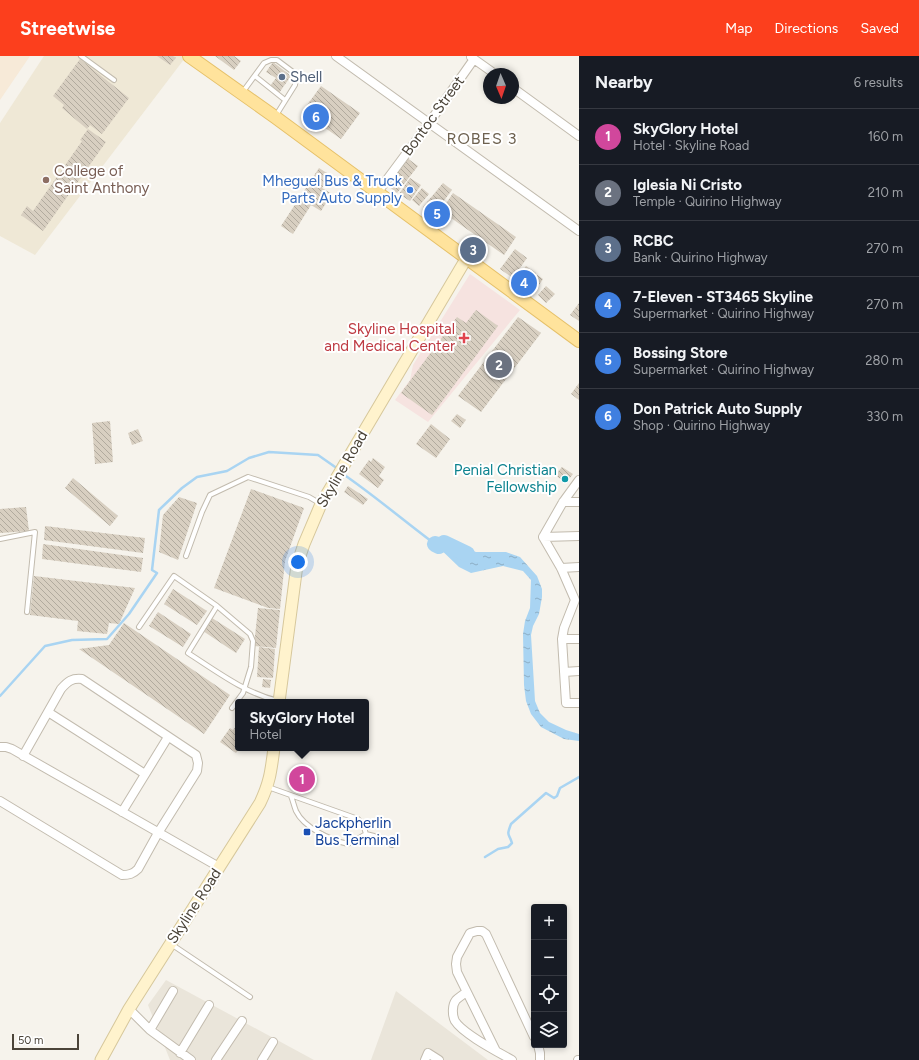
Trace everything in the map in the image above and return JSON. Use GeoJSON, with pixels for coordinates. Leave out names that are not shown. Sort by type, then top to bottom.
{"type":"FeatureCollection","features":[{"type":"Feature","properties":{"kind":"main road"},"geometry":{"type":"LineString","coordinates":[[189,56],[275,117],[579,341]]}},
{"type":"Feature","properties":{"kind":"main road","name":"Skyline Road"},"geometry":{"type":"LineString","coordinates":[[279,699],[297,565],[304,544],[321,504],[466,259]]}},
{"type":"Feature","properties":{"kind":"main road","name":"Skyline Road"},"geometry":{"type":"LineString","coordinates":[[101,1060],[129,1009],[260,803],[268,787],[274,751]]}},
{"type":"Feature","properties":{"kind":"street"},"geometry":{"type":"LineString","coordinates":[[336,56],[579,231]]}},
{"type":"Feature","properties":{"kind":"street","name":"Bontoc Street"},"geometry":{"type":"LineString","coordinates":[[377,193],[429,123],[472,58],[486,68]]}},
{"type":"Feature","properties":{"kind":"street"},"geometry":{"type":"LineString","coordinates":[[519,92],[579,136]]}},
{"type":"Feature","properties":{"kind":"street"},"geometry":{"type":"LineString","coordinates":[[543,537],[563,502],[579,480]]}},
{"type":"Feature","properties":{"kind":"street"},"geometry":{"type":"LineString","coordinates":[[563,502],[579,502]]}},
{"type":"Feature","properties":{"kind":"street"},"geometry":{"type":"LineString","coordinates":[[543,537],[579,536]]}},
{"type":"Feature","properties":{"kind":"street"},"geometry":{"type":"LineString","coordinates":[[543,537],[577,600],[564,628],[562,639],[566,704],[579,703]]}},
{"type":"Feature","properties":{"kind":"street"},"geometry":{"type":"LineString","coordinates":[[561,568],[579,567]]}},
{"type":"Feature","properties":{"kind":"street"},"geometry":{"type":"LineString","coordinates":[[562,639],[579,639]]}},
{"type":"Feature","properties":{"kind":"street"},"geometry":{"type":"LineString","coordinates":[[564,672],[579,671]]}},
{"type":"Feature","properties":{"kind":"street"},"geometry":{"type":"LineString","coordinates":[[0,801],[122,875],[134,873],[138,869],[158,833],[197,771],[198,763],[196,755],[82,679],[74,679],[68,682],[61,689],[23,756]]}},
{"type":"Feature","properties":{"kind":"street"},"geometry":{"type":"LineString","coordinates":[[48,712],[145,774]]}},
{"type":"Feature","properties":{"kind":"street"},"geometry":{"type":"LineString","coordinates":[[122,812],[168,737]]}},
{"type":"Feature","properties":{"kind":"street"},"geometry":{"type":"LineString","coordinates":[[0,747],[6,747],[23,756],[219,867]]}},
{"type":"Feature","properties":{"kind":"street"},"geometry":{"type":"LineString","coordinates":[[496,1051],[457,972],[457,957],[470,933],[482,931],[486,934],[531,1031]]}},
{"type":"Feature","properties":{"kind":"street"},"geometry":{"type":"LineString","coordinates":[[150,1030],[173,991]]}},
{"type":"Feature","properties":{"kind":"street"},"geometry":{"type":"LineString","coordinates":[[466,992],[456,1000],[452,1010],[455,1020],[460,1027],[512,1060]]}},
{"type":"Feature","properties":{"kind":"street"},"geometry":{"type":"LineString","coordinates":[[180,1053],[209,1005]]}},
{"type":"Feature","properties":{"kind":"street"},"geometry":{"type":"LineString","coordinates":[[129,1009],[150,1030],[191,1060]]}},
{"type":"Feature","properties":{"kind":"street"},"geometry":{"type":"LineString","coordinates":[[216,1060],[242,1021]]}},
{"type":"Feature","properties":{"kind":"street"},"geometry":{"type":"LineString","coordinates":[[262,1060],[273,1042]]}},
{"type":"Feature","properties":{"kind":"street"},"geometry":{"type":"LineString","coordinates":[[539,1048],[540,1060]]}},
{"type":"Feature","properties":{"kind":"street"},"geometry":{"type":"LineString","coordinates":[[425,1060],[428,1053],[438,1060]]}},
{"type":"Feature","properties":{"kind":"lane"},"geometry":{"type":"LineString","coordinates":[[81,56],[114,80]]}},
{"type":"Feature","properties":{"kind":"lane"},"geometry":{"type":"LineString","coordinates":[[242,93],[264,63],[270,60],[277,60],[296,77],[295,85],[275,117]]}},
{"type":"Feature","properties":{"kind":"lane"},"geometry":{"type":"LineString","coordinates":[[255,76],[285,100]]}},
{"type":"Feature","properties":{"kind":"lane"},"geometry":{"type":"LineString","coordinates":[[186,556],[202,512],[210,495],[248,477],[309,497],[321,504]]}},
{"type":"Feature","properties":{"kind":"lane"},"geometry":{"type":"LineString","coordinates":[[0,539],[35,532],[27,612]]}},
{"type":"Feature","properties":{"kind":"lane"},"geometry":{"type":"LineString","coordinates":[[139,627],[174,576],[217,606],[250,634],[253,641],[251,667],[245,688],[239,699]]}},
{"type":"Feature","properties":{"kind":"lane"},"geometry":{"type":"LineString","coordinates":[[217,606],[188,653],[216,672],[245,688],[270,699]]}},
{"type":"Feature","properties":{"kind":"lane"},"geometry":{"type":"LineString","coordinates":[[232,708],[235,704]]}},
{"type":"Feature","properties":{"kind":"lane"},"geometry":{"type":"LineString","coordinates":[[268,787],[358,819],[363,824],[366,834]]}},
{"type":"Feature","properties":{"kind":"lane"},"geometry":{"type":"LineString","coordinates":[[291,796],[297,812],[308,825],[334,841],[348,844],[366,834],[374,836],[392,846]]}},
{"type":"Feature","properties":{"kind":"lane"},"geometry":{"type":"LineString","coordinates":[[170,944],[250,997]]}},
{"type":"Feature","properties":{"kind":"shaded area"},"geometry":{"type":"Polygon","coordinates":[[[0,56],[30,56],[0,100],[0,56]]]}},
{"type":"Feature","properties":{"kind":"shaded area","name":"College of Saint Anthony"},"geometry":{"type":"Polygon","coordinates":[[[44,56],[182,56],[185,58],[35,255],[0,236],[0,123],[44,56]]]}},
{"type":"Feature","properties":{"kind":"shaded area","name":"Skyline Hospital and Medical Center"},"geometry":{"type":"Polygon","coordinates":[[[470,274],[520,310],[428,422],[395,400],[410,380],[413,365],[470,274]]]}},
{"type":"Feature","properties":{"kind":"shaded area"},"geometry":{"type":"Polygon","coordinates":[[[166,980],[314,1060],[170,1060],[148,1005],[166,980]]]}},
{"type":"Feature","properties":{"kind":"shaded area"},"geometry":{"type":"Polygon","coordinates":[[[396,991],[488,1060],[371,1060],[396,991]]]}},
{"type":"Feature","properties":{"kind":"water"},"geometry":{"type":"Polygon","coordinates":[[[435,544],[457,546],[476,552],[506,552],[520,557],[537,576],[542,589],[542,597],[539,614],[533,626],[531,635],[535,701],[540,713],[549,722],[579,734],[579,741],[564,739],[541,727],[531,714],[526,701],[524,685],[523,634],[525,621],[530,608],[531,580],[523,571],[503,566],[471,573],[459,567],[435,544]]]}},
{"type":"Feature","properties":{"kind":"building"},"geometry":{"type":"Polygon","coordinates":[[[157,56],[173,56],[176,58],[170,65],[157,56]]]}},
{"type":"Feature","properties":{"kind":"building"},"geometry":{"type":"Polygon","coordinates":[[[215,56],[234,56],[241,61],[234,70],[215,56]]]}},
{"type":"Feature","properties":{"kind":"building"},"geometry":{"type":"Polygon","coordinates":[[[80,59],[129,98],[102,134],[90,125],[87,129],[62,108],[64,105],[53,96],[80,59]]]}},
{"type":"Feature","properties":{"kind":"building","name":"Shell"},"geometry":{"type":"Polygon","coordinates":[[[273,62],[291,76],[279,93],[270,86],[276,78],[266,72],[273,62]]]}},
{"type":"Feature","properties":{"kind":"building"},"geometry":{"type":"Polygon","coordinates":[[[321,86],[360,113],[341,139],[302,112],[321,86]]]}},
{"type":"Feature","properties":{"kind":"building"},"geometry":{"type":"Polygon","coordinates":[[[88,129],[106,142],[43,231],[21,215],[27,206],[33,211],[82,141],[80,140],[88,129]]]}},
{"type":"Feature","properties":{"kind":"building"},"geometry":{"type":"Polygon","coordinates":[[[407,158],[418,166],[397,193],[387,185],[407,158]]]}},
{"type":"Feature","properties":{"kind":"building"},"geometry":{"type":"Polygon","coordinates":[[[319,168],[330,175],[322,188],[332,194],[321,211],[311,205],[293,234],[281,226],[319,168]]]}},
{"type":"Feature","properties":{"kind":"building","name":"Mheguel Bus & Truck Parts Auto Supply"},"geometry":{"type":"Polygon","coordinates":[[[410,178],[421,185],[410,201],[399,194],[410,178]]]}},
{"type":"Feature","properties":{"kind":"building"},"geometry":{"type":"Polygon","coordinates":[[[443,183],[452,190],[433,215],[423,207],[443,183]]]}},
{"type":"Feature","properties":{"kind":"building"},"geometry":{"type":"Polygon","coordinates":[[[422,188],[429,194],[419,206],[412,200],[422,188]]]}},
{"type":"Feature","properties":{"kind":"building"},"geometry":{"type":"Polygon","coordinates":[[[453,193],[516,237],[504,255],[441,211],[453,193]]]}},
{"type":"Feature","properties":{"kind":"building"},"geometry":{"type":"Polygon","coordinates":[[[515,249],[527,258],[513,278],[500,269],[515,249]]]}},
{"type":"Feature","properties":{"kind":"building"},"geometry":{"type":"Polygon","coordinates":[[[526,266],[536,273],[526,287],[516,280],[526,266]]]}},
{"type":"Feature","properties":{"kind":"building"},"geometry":{"type":"Polygon","coordinates":[[[537,275],[543,279],[535,291],[529,287],[537,275]]]}},
{"type":"Feature","properties":{"kind":"building"},"geometry":{"type":"Polygon","coordinates":[[[546,286],[555,294],[546,303],[538,295],[546,286]]]}},
{"type":"Feature","properties":{"kind":"building"},"geometry":{"type":"Polygon","coordinates":[[[579,303],[579,321],[570,315],[579,303]]]}},
{"type":"Feature","properties":{"kind":"building"},"geometry":{"type":"Polygon","coordinates":[[[476,310],[498,326],[432,415],[401,393],[457,317],[466,323],[476,310]]]}},
{"type":"Feature","properties":{"kind":"building"},"geometry":{"type":"Polygon","coordinates":[[[518,317],[541,333],[481,412],[458,396],[518,317]]]}},
{"type":"Feature","properties":{"kind":"building"},"geometry":{"type":"Polygon","coordinates":[[[579,383],[579,400],[571,394],[579,383]]]}},
{"type":"Feature","properties":{"kind":"building"},"geometry":{"type":"Polygon","coordinates":[[[457,414],[466,420],[460,428],[451,421],[457,414]]]}},
{"type":"Feature","properties":{"kind":"building"},"geometry":{"type":"Polygon","coordinates":[[[110,421],[113,462],[95,464],[92,423],[110,421]]]}},
{"type":"Feature","properties":{"kind":"building"},"geometry":{"type":"Polygon","coordinates":[[[431,424],[450,439],[436,458],[416,444],[431,424]]]}},
{"type":"Feature","properties":{"kind":"building"},"geometry":{"type":"Polygon","coordinates":[[[138,429],[143,441],[132,445],[128,433],[138,429]]]}},
{"type":"Feature","properties":{"kind":"building"},"geometry":{"type":"Polygon","coordinates":[[[373,458],[385,467],[379,476],[384,480],[378,488],[359,474],[369,460],[371,462],[373,458]]]}},
{"type":"Feature","properties":{"kind":"building","name":"Penial Christian Fellowship"},"geometry":{"type":"Polygon","coordinates":[[[562,467],[573,474],[566,483],[555,475],[562,467]]]}},
{"type":"Feature","properties":{"kind":"building"},"geometry":{"type":"Polygon","coordinates":[[[73,478],[118,516],[110,526],[65,488],[73,478]]]}},
{"type":"Feature","properties":{"kind":"building"},"geometry":{"type":"Polygon","coordinates":[[[348,486],[368,499],[363,505],[344,492],[348,486]]]}},
{"type":"Feature","properties":{"kind":"building"},"geometry":{"type":"Polygon","coordinates":[[[251,489],[304,508],[285,561],[280,609],[268,608],[214,588],[251,489]]]}},
{"type":"Feature","properties":{"kind":"building"},"geometry":{"type":"Polygon","coordinates":[[[179,497],[197,503],[178,560],[159,552],[163,515],[179,497]]]}},
{"type":"Feature","properties":{"kind":"building"},"geometry":{"type":"Polygon","coordinates":[[[26,507],[29,531],[0,533],[0,509],[26,507]]]}},
{"type":"Feature","properties":{"kind":"building"},"geometry":{"type":"Polygon","coordinates":[[[45,526],[145,538],[143,553],[44,540],[45,526]]]}},
{"type":"Feature","properties":{"kind":"building"},"geometry":{"type":"Polygon","coordinates":[[[43,544],[143,558],[141,572],[42,559],[43,544]]]}},
{"type":"Feature","properties":{"kind":"building"},"geometry":{"type":"Polygon","coordinates":[[[34,576],[135,588],[119,624],[109,623],[107,634],[77,631],[78,621],[30,615],[34,576]]]}},
{"type":"Feature","properties":{"kind":"building"},"geometry":{"type":"Polygon","coordinates":[[[173,589],[207,611],[197,625],[164,604],[173,589]]]}},
{"type":"Feature","properties":{"kind":"building"},"geometry":{"type":"Polygon","coordinates":[[[258,608],[280,610],[276,648],[254,646],[258,608]]]}},
{"type":"Feature","properties":{"kind":"building"},"geometry":{"type":"Polygon","coordinates":[[[158,612],[191,634],[183,647],[149,626],[158,612]]]}},
{"type":"Feature","properties":{"kind":"building"},"geometry":{"type":"Polygon","coordinates":[[[212,618],[245,639],[236,653],[203,631],[212,618]]]}},
{"type":"Feature","properties":{"kind":"building"},"geometry":{"type":"Polygon","coordinates":[[[124,623],[230,695],[204,734],[79,649],[109,645],[124,623]]]}},
{"type":"Feature","properties":{"kind":"building"},"geometry":{"type":"Polygon","coordinates":[[[259,647],[275,649],[273,678],[257,677],[259,647]]]}},
{"type":"Feature","properties":{"kind":"building"},"geometry":{"type":"Polygon","coordinates":[[[263,679],[271,680],[270,688],[262,687],[263,679]]]}},
{"type":"Feature","properties":{"kind":"building"},"geometry":{"type":"Polygon","coordinates":[[[230,728],[233,730],[235,728],[235,751],[238,751],[236,753],[220,742],[230,728]]]}},
{"type":"Feature","properties":{"kind":"waterway"},"geometry":{"type":"LineString","coordinates":[[0,696],[45,646],[72,640],[107,639],[129,614],[157,573],[152,570],[159,510],[182,488],[197,477],[227,471],[249,458],[269,452],[318,455],[338,469]]}},
{"type":"Feature","properties":{"kind":"waterway"},"geometry":{"type":"LineString","coordinates":[[343,474],[435,544]]}},
{"type":"Feature","properties":{"kind":"waterway"},"geometry":{"type":"LineString","coordinates":[[435,544],[439,546],[444,543],[467,554]]}},
{"type":"Feature","properties":{"kind":"waterway"},"geometry":{"type":"LineString","coordinates":[[485,857],[498,849],[508,847],[512,843],[508,835],[511,824],[546,793],[554,798],[557,796],[560,788],[579,777]]}},
{"type":"Feature","properties":{"kind":"place","name":"Shell"},"geometry":{"type":"Point","coordinates":[282,77]}},
{"type":"Feature","properties":{"kind":"place","name":"Don Patrick Auto Supply"},"geometry":{"type":"Point","coordinates":[316,117]}},
{"type":"Feature","properties":{"kind":"place","name":"College of Saint Anthony"},"geometry":{"type":"Point","coordinates":[46,180]}},
{"type":"Feature","properties":{"kind":"place","name":"Mheguel Bus & Truck Parts Auto Supply"},"geometry":{"type":"Point","coordinates":[410,190]}},
{"type":"Feature","properties":{"kind":"place","name":"Bossing Store"},"geometry":{"type":"Point","coordinates":[437,214]}},
{"type":"Feature","properties":{"kind":"place","name":"RCBC"},"geometry":{"type":"Point","coordinates":[473,250]}},
{"type":"Feature","properties":{"kind":"place","name":"7-Eleven - ST3465 Skyline"},"geometry":{"type":"Point","coordinates":[524,283]}},
{"type":"Feature","properties":{"kind":"place","name":"Skyline Hospital and Medical Center"},"geometry":{"type":"Point","coordinates":[464,338]}},
{"type":"Feature","properties":{"kind":"place","name":"Iglesia Ni Cristo"},"geometry":{"type":"Point","coordinates":[499,365]}},
{"type":"Feature","properties":{"kind":"place","name":"Penial Christian Fellowship"},"geometry":{"type":"Point","coordinates":[565,479]}},
{"type":"Feature","properties":{"kind":"place","name":"SkyGlory Hotel"},"geometry":{"type":"Point","coordinates":[302,779]}},
{"type":"Feature","properties":{"kind":"place","name":"Jackpherlin Bus Terminal"},"geometry":{"type":"Point","coordinates":[307,832]}},
{"type":"Feature","properties":{"kind":"district","name":"ROBES 3"},"geometry":{"type":"Point","coordinates":[482,138]}}]}
